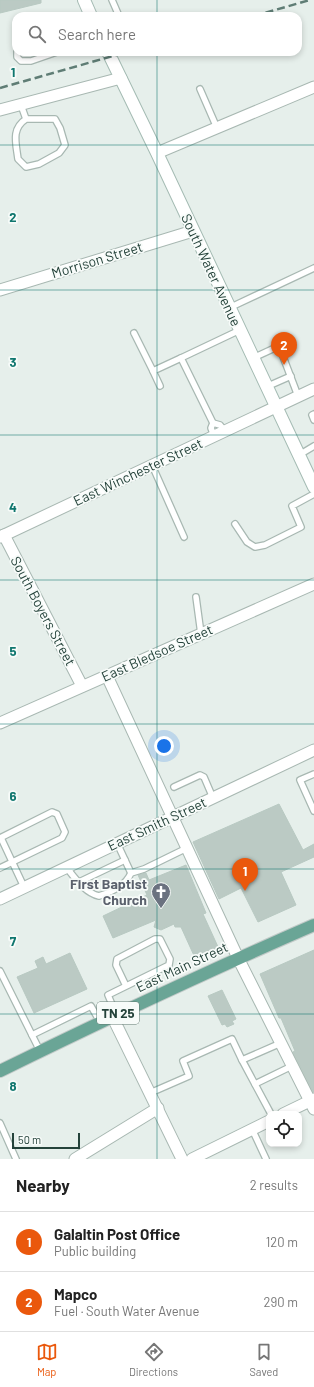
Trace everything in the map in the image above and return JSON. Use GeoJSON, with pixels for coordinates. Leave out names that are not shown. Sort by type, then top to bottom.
{"type":"FeatureCollection","features":[{"type":"Feature","properties":{"kind":"main road"},"geometry":{"type":"LineString","coordinates":[[84,0],[89,12]]}},
{"type":"Feature","properties":{"kind":"main road","name":"South Water Avenue"},"geometry":{"type":"LineString","coordinates":[[110,56],[314,487]]}},
{"type":"Feature","properties":{"kind":"main road","name":"East Main Street"},"geometry":{"type":"LineString","coordinates":[[0,1071],[114,1015],[314,925]]}},
{"type":"Feature","properties":{"kind":"street"},"geometry":{"type":"LineString","coordinates":[[0,110],[120,78]]}},
{"type":"Feature","properties":{"kind":"street"},"geometry":{"type":"LineString","coordinates":[[157,153],[314,87]]}},
{"type":"Feature","properties":{"kind":"street","name":"Morrison Street"},"geometry":{"type":"LineString","coordinates":[[0,290],[193,231]]}},
{"type":"Feature","properties":{"kind":"street","name":"East Winchester Street"},"geometry":{"type":"LineString","coordinates":[[2,536],[314,389]]}},
{"type":"Feature","properties":{"kind":"street","name":"South Boyers Street"},"geometry":{"type":"LineString","coordinates":[[2,536],[82,686]]}},
{"type":"Feature","properties":{"kind":"street","name":"East Bledsoe Street"},"geometry":{"type":"LineString","coordinates":[[0,723],[314,584]]}},
{"type":"Feature","properties":{"kind":"street"},"geometry":{"type":"LineString","coordinates":[[106,676],[238,958],[292,1066],[313,1103],[291,1111]]}},
{"type":"Feature","properties":{"kind":"street","name":"East Smith Street"},"geometry":{"type":"LineString","coordinates":[[0,899],[314,750]]}},
{"type":"Feature","properties":{"kind":"street"},"geometry":{"type":"LineString","coordinates":[[114,1015],[182,1159]]}},
{"type":"Feature","properties":{"kind":"street"},"geometry":{"type":"LineString","coordinates":[[75,1159],[158,1108]]}},
{"type":"Feature","properties":{"kind":"street"},"geometry":{"type":"LineString","coordinates":[[192,1159],[266,1122]]}},
{"type":"Feature","properties":{"kind":"lane"},"geometry":{"type":"LineString","coordinates":[[112,0],[117,12]]}},
{"type":"Feature","properties":{"kind":"lane"},"geometry":{"type":"LineString","coordinates":[[17,56],[21,61],[31,61],[45,56]]}},
{"type":"Feature","properties":{"kind":"lane"},"geometry":{"type":"LineString","coordinates":[[200,89],[217,128]]}},
{"type":"Feature","properties":{"kind":"lane"},"geometry":{"type":"LineString","coordinates":[[21,105],[26,119]]}},
{"type":"Feature","properties":{"kind":"lane"},"geometry":{"type":"LineString","coordinates":[[26,119],[55,119],[60,128],[65,145],[59,153],[39,164],[26,167],[18,159],[16,131],[20,123],[26,119]]}},
{"type":"Feature","properties":{"kind":"lane"},"geometry":{"type":"LineString","coordinates":[[229,308],[314,268]]}},
{"type":"Feature","properties":{"kind":"lane"},"geometry":{"type":"LineString","coordinates":[[153,371],[240,330]]}},
{"type":"Feature","properties":{"kind":"lane"},"geometry":{"type":"LineString","coordinates":[[134,334],[160,386]]}},
{"type":"Feature","properties":{"kind":"lane"},"geometry":{"type":"LineString","coordinates":[[253,358],[279,346],[298,396]]}},
{"type":"Feature","properties":{"kind":"lane"},"geometry":{"type":"LineString","coordinates":[[181,358],[213,423],[211,428],[214,436]]}},
{"type":"Feature","properties":{"kind":"lane"},"geometry":{"type":"LineString","coordinates":[[266,387],[291,376]]}},
{"type":"Feature","properties":{"kind":"lane"},"geometry":{"type":"LineString","coordinates":[[314,414],[312,415],[314,420]]}},
{"type":"Feature","properties":{"kind":"lane"},"geometry":{"type":"LineString","coordinates":[[213,423],[220,425],[225,431]]}},
{"type":"Feature","properties":{"kind":"lane"},"geometry":{"type":"LineString","coordinates":[[298,455],[314,446]]}},
{"type":"Feature","properties":{"kind":"lane"},"geometry":{"type":"LineString","coordinates":[[152,465],[184,537]]}},
{"type":"Feature","properties":{"kind":"lane"},"geometry":{"type":"LineString","coordinates":[[235,524],[247,542],[255,547],[265,545],[301,527],[292,506],[314,494]]}},
{"type":"Feature","properties":{"kind":"lane"},"geometry":{"type":"LineString","coordinates":[[196,597],[201,634]]}},
{"type":"Feature","properties":{"kind":"lane"},"geometry":{"type":"LineString","coordinates":[[314,774],[300,780],[314,811]]}},
{"type":"Feature","properties":{"kind":"lane"},"geometry":{"type":"LineString","coordinates":[[174,786],[200,775],[204,777],[213,798]]}},
{"type":"Feature","properties":{"kind":"lane"},"geometry":{"type":"LineString","coordinates":[[0,868],[12,862],[62,838],[65,832],[57,814],[52,812],[0,838],[12,862],[24,887]]}},
{"type":"Feature","properties":{"kind":"lane"},"geometry":{"type":"LineString","coordinates":[[117,843],[131,873]]}},
{"type":"Feature","properties":{"kind":"lane"},"geometry":{"type":"LineString","coordinates":[[66,867],[92,894],[99,896],[121,885],[129,878],[131,873],[187,848]]}},
{"type":"Feature","properties":{"kind":"lane"},"geometry":{"type":"LineString","coordinates":[[79,882],[125,860]]}},
{"type":"Feature","properties":{"kind":"lane"},"geometry":{"type":"LineString","coordinates":[[114,1015],[108,995],[169,965],[170,959],[160,939],[155,939],[117,959],[116,965],[126,986]]}},
{"type":"Feature","properties":{"kind":"lane"},"geometry":{"type":"LineString","coordinates":[[0,971],[40,1051]]}},
{"type":"Feature","properties":{"kind":"lane"},"geometry":{"type":"LineString","coordinates":[[32,1035],[91,1006],[100,1022]]}},
{"type":"Feature","properties":{"kind":"lane"},"geometry":{"type":"LineString","coordinates":[[150,1093],[189,1076],[183,1061],[232,1039],[269,1111]]}},
{"type":"Feature","properties":{"kind":"lane"},"geometry":{"type":"LineString","coordinates":[[242,1060],[281,1043]]}},
{"type":"Feature","properties":{"kind":"lane"},"geometry":{"type":"LineString","coordinates":[[255,1084],[292,1066]]}},
{"type":"Feature","properties":{"kind":"lane"},"geometry":{"type":"LineString","coordinates":[[0,1123],[16,1159]]}},
{"type":"Feature","properties":{"kind":"lane"},"geometry":{"type":"LineString","coordinates":[[252,1129],[266,1159]]}},
{"type":"Feature","properties":{"kind":"building"},"geometry":{"type":"Polygon","coordinates":[[[0,0],[41,0],[41,3],[0,13],[0,0]]]}},
{"type":"Feature","properties":{"kind":"building"},"geometry":{"type":"Polygon","coordinates":[[[279,804],[303,850],[314,844],[314,857],[281,872],[296,905],[258,922],[241,888],[219,899],[193,842],[279,804]]]}},
{"type":"Feature","properties":{"kind":"building","name":"First Baptist Church"},"geometry":{"type":"Polygon","coordinates":[[[186,865],[206,913],[203,914],[219,949],[196,960],[181,927],[175,927],[174,924],[161,930],[154,927],[156,920],[113,938],[103,916],[147,895],[138,875],[146,873],[149,880],[186,865]]]}},
{"type":"Feature","properties":{"kind":"building"},"geometry":{"type":"Polygon","coordinates":[[[314,950],[313,1092],[293,1052],[295,1051],[260,974],[314,950]]]}},
{"type":"Feature","properties":{"kind":"building"},"geometry":{"type":"Polygon","coordinates":[[[70,953],[87,989],[34,1013],[17,977],[38,968],[35,961],[43,957],[46,964],[70,953]]]}},
{"type":"Feature","properties":{"kind":"building"},"geometry":{"type":"Polygon","coordinates":[[[222,990],[236,1019],[232,1021],[234,1024],[227,1027],[225,1024],[222,1025],[208,996],[222,990]]]}},
{"type":"Feature","properties":{"kind":"railway"},"geometry":{"type":"LineString","coordinates":[[268,12],[310,0]]}},
{"type":"Feature","properties":{"kind":"railway"},"geometry":{"type":"LineString","coordinates":[[0,88],[113,56]]}},
{"type":"Feature","properties":{"kind":"place","name":"Mapco"},"geometry":{"type":"Point","coordinates":[284,365]}},
{"type":"Feature","properties":{"kind":"place","name":"Galaltin Post Office"},"geometry":{"type":"Point","coordinates":[245,891]}},
{"type":"Feature","properties":{"kind":"place","name":"First Baptist Church"},"geometry":{"type":"Point","coordinates":[161,909]}}]}
